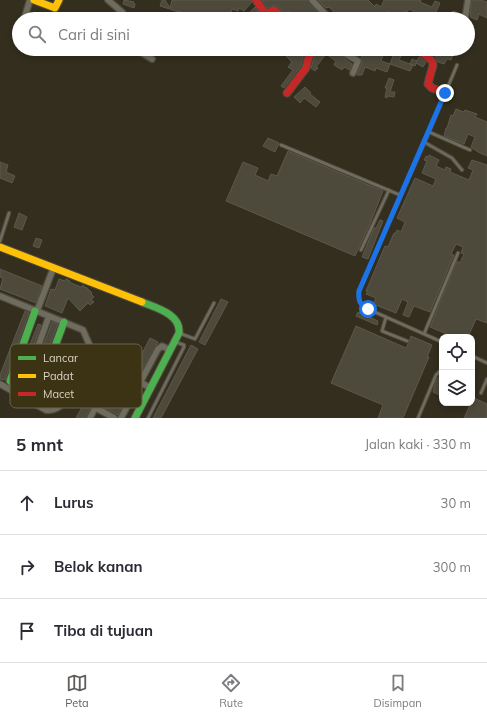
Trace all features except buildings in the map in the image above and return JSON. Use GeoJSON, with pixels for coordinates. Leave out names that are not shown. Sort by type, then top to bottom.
{"type":"FeatureCollection","features":[{"type":"Feature","properties":{"kind":"street"},"geometry":{"type":"LineString","coordinates":[[26,12],[30,0]]}},
{"type":"Feature","properties":{"kind":"street"},"geometry":{"type":"LineString","coordinates":[[34,0],[55,8],[59,0]]}},
{"type":"Feature","properties":{"kind":"street"},"geometry":{"type":"LineString","coordinates":[[108,0],[122,12]]}},
{"type":"Feature","properties":{"kind":"street"},"geometry":{"type":"LineString","coordinates":[[256,0],[264,12]]}},
{"type":"Feature","properties":{"kind":"street"},"geometry":{"type":"LineString","coordinates":[[312,0],[323,12]]}},
{"type":"Feature","properties":{"kind":"street"},"geometry":{"type":"LineString","coordinates":[[465,12],[468,0]]}},
{"type":"Feature","properties":{"kind":"street"},"geometry":{"type":"LineString","coordinates":[[147,56],[152,59]]}},
{"type":"Feature","properties":{"kind":"street"},"geometry":{"type":"LineString","coordinates":[[287,92],[306,68],[310,56]]}},
{"type":"Feature","properties":{"kind":"street"},"geometry":{"type":"LineString","coordinates":[[349,56],[358,61],[353,73]]}},
{"type":"Feature","properties":{"kind":"street"},"geometry":{"type":"LineString","coordinates":[[426,56],[433,61],[434,65],[428,84],[432,88],[445,93]]}},
{"type":"Feature","properties":{"kind":"street"},"geometry":{"type":"LineString","coordinates":[[0,247],[161,310],[177,321],[180,328],[179,333],[142,405]]}},
{"type":"Feature","properties":{"kind":"street"},"geometry":{"type":"LineString","coordinates":[[24,344],[53,269]]}},
{"type":"Feature","properties":{"kind":"street"},"geometry":{"type":"LineString","coordinates":[[0,296],[83,330],[89,344]]}},
{"type":"Feature","properties":{"kind":"street"},"geometry":{"type":"LineString","coordinates":[[39,344],[49,316]]}},
{"type":"Feature","properties":{"kind":"street"},"geometry":{"type":"LineString","coordinates":[[56,344],[64,322]]}},
{"type":"Feature","properties":{"kind":"street"},"geometry":{"type":"LineString","coordinates":[[142,378],[159,347],[170,350]]}},
{"type":"Feature","properties":{"kind":"street"},"geometry":{"type":"LineString","coordinates":[[142,383],[151,388]]}},
{"type":"Feature","properties":{"kind":"street"},"geometry":{"type":"LineString","coordinates":[[0,384],[10,390]]}},
{"type":"Feature","properties":{"kind":"street"},"geometry":{"type":"LineString","coordinates":[[42,408],[51,411],[58,408]]}},
{"type":"Feature","properties":{"kind":"street"},"geometry":{"type":"LineString","coordinates":[[90,418],[96,408],[114,418]]}},
{"type":"Feature","properties":{"kind":"street"},"geometry":{"type":"LineString","coordinates":[[121,418],[126,408]]}},
{"type":"Feature","properties":{"kind":"street"},"geometry":{"type":"LineString","coordinates":[[135,418],[140,408]]}},
{"type":"Feature","properties":{"kind":"lane"},"geometry":{"type":"LineString","coordinates":[[439,341],[361,306],[358,299],[359,291],[457,65]]}},
{"type":"Feature","properties":{"kind":"lane"},"geometry":{"type":"LineString","coordinates":[[429,132],[470,150]]}},
{"type":"Feature","properties":{"kind":"lane"},"geometry":{"type":"LineString","coordinates":[[424,142],[452,158],[462,170]]}},
{"type":"Feature","properties":{"kind":"lane"},"geometry":{"type":"LineString","coordinates":[[281,145],[400,195]]}},
{"type":"Feature","properties":{"kind":"lane"},"geometry":{"type":"LineString","coordinates":[[361,250],[389,190]]}},
{"type":"Feature","properties":{"kind":"lane"},"geometry":{"type":"LineString","coordinates":[[0,242],[9,213]]}},
{"type":"Feature","properties":{"kind":"lane"},"geometry":{"type":"LineString","coordinates":[[424,334],[458,253]]}},
{"type":"Feature","properties":{"kind":"lane"},"geometry":{"type":"LineString","coordinates":[[179,333],[195,339],[214,303]]}},
{"type":"Feature","properties":{"kind":"lane"},"geometry":{"type":"LineString","coordinates":[[386,318],[382,330],[407,341]]}},
{"type":"Feature","properties":{"kind":"lane"},"geometry":{"type":"LineString","coordinates":[[148,418],[184,347],[184,345],[175,341]]}},
{"type":"Feature","properties":{"kind":"lane"},"geometry":{"type":"LineString","coordinates":[[475,357],[487,363]]}},
{"type":"Feature","properties":{"kind":"lane"},"geometry":{"type":"LineString","coordinates":[[418,418],[436,375],[441,370]]}},
{"type":"Feature","properties":{"kind":"lane"},"geometry":{"type":"LineString","coordinates":[[481,393],[487,379]]}},
{"type":"Feature","properties":{"kind":"traffic: fast"},"geometry":{"type":"LineString","coordinates":[[142,302],[160,309],[172,316],[179,326],[179,333],[142,404]]}},
{"type":"Feature","properties":{"kind":"traffic: fast"},"geometry":{"type":"LineString","coordinates":[[23,344],[35,311]]}},
{"type":"Feature","properties":{"kind":"traffic: fast"},"geometry":{"type":"LineString","coordinates":[[56,344],[64,322]]}},
{"type":"Feature","properties":{"kind":"traffic: fast"},"geometry":{"type":"LineString","coordinates":[[135,418],[140,408]]}},
{"type":"Feature","properties":{"kind":"traffic: slow"},"geometry":{"type":"LineString","coordinates":[[34,0],[55,8],[59,0]]}},
{"type":"Feature","properties":{"kind":"traffic: slow"},"geometry":{"type":"LineString","coordinates":[[0,247],[142,302]]}},
{"type":"Feature","properties":{"kind":"traffic: jam"},"geometry":{"type":"LineString","coordinates":[[256,0],[264,12]]}},
{"type":"Feature","properties":{"kind":"traffic: jam"},"geometry":{"type":"LineString","coordinates":[[270,12],[274,10],[276,12]]}},
{"type":"Feature","properties":{"kind":"traffic: jam"},"geometry":{"type":"LineString","coordinates":[[287,93],[306,68],[310,56]]}},
{"type":"Feature","properties":{"kind":"traffic: jam"},"geometry":{"type":"LineString","coordinates":[[426,56],[433,64],[428,84],[432,88],[445,93]]}},
{"type":"Feature","properties":{"kind":"route"},"geometry":{"type":"LineString","coordinates":[[368,309],[361,306],[358,299],[359,291],[445,93]]}}]}
